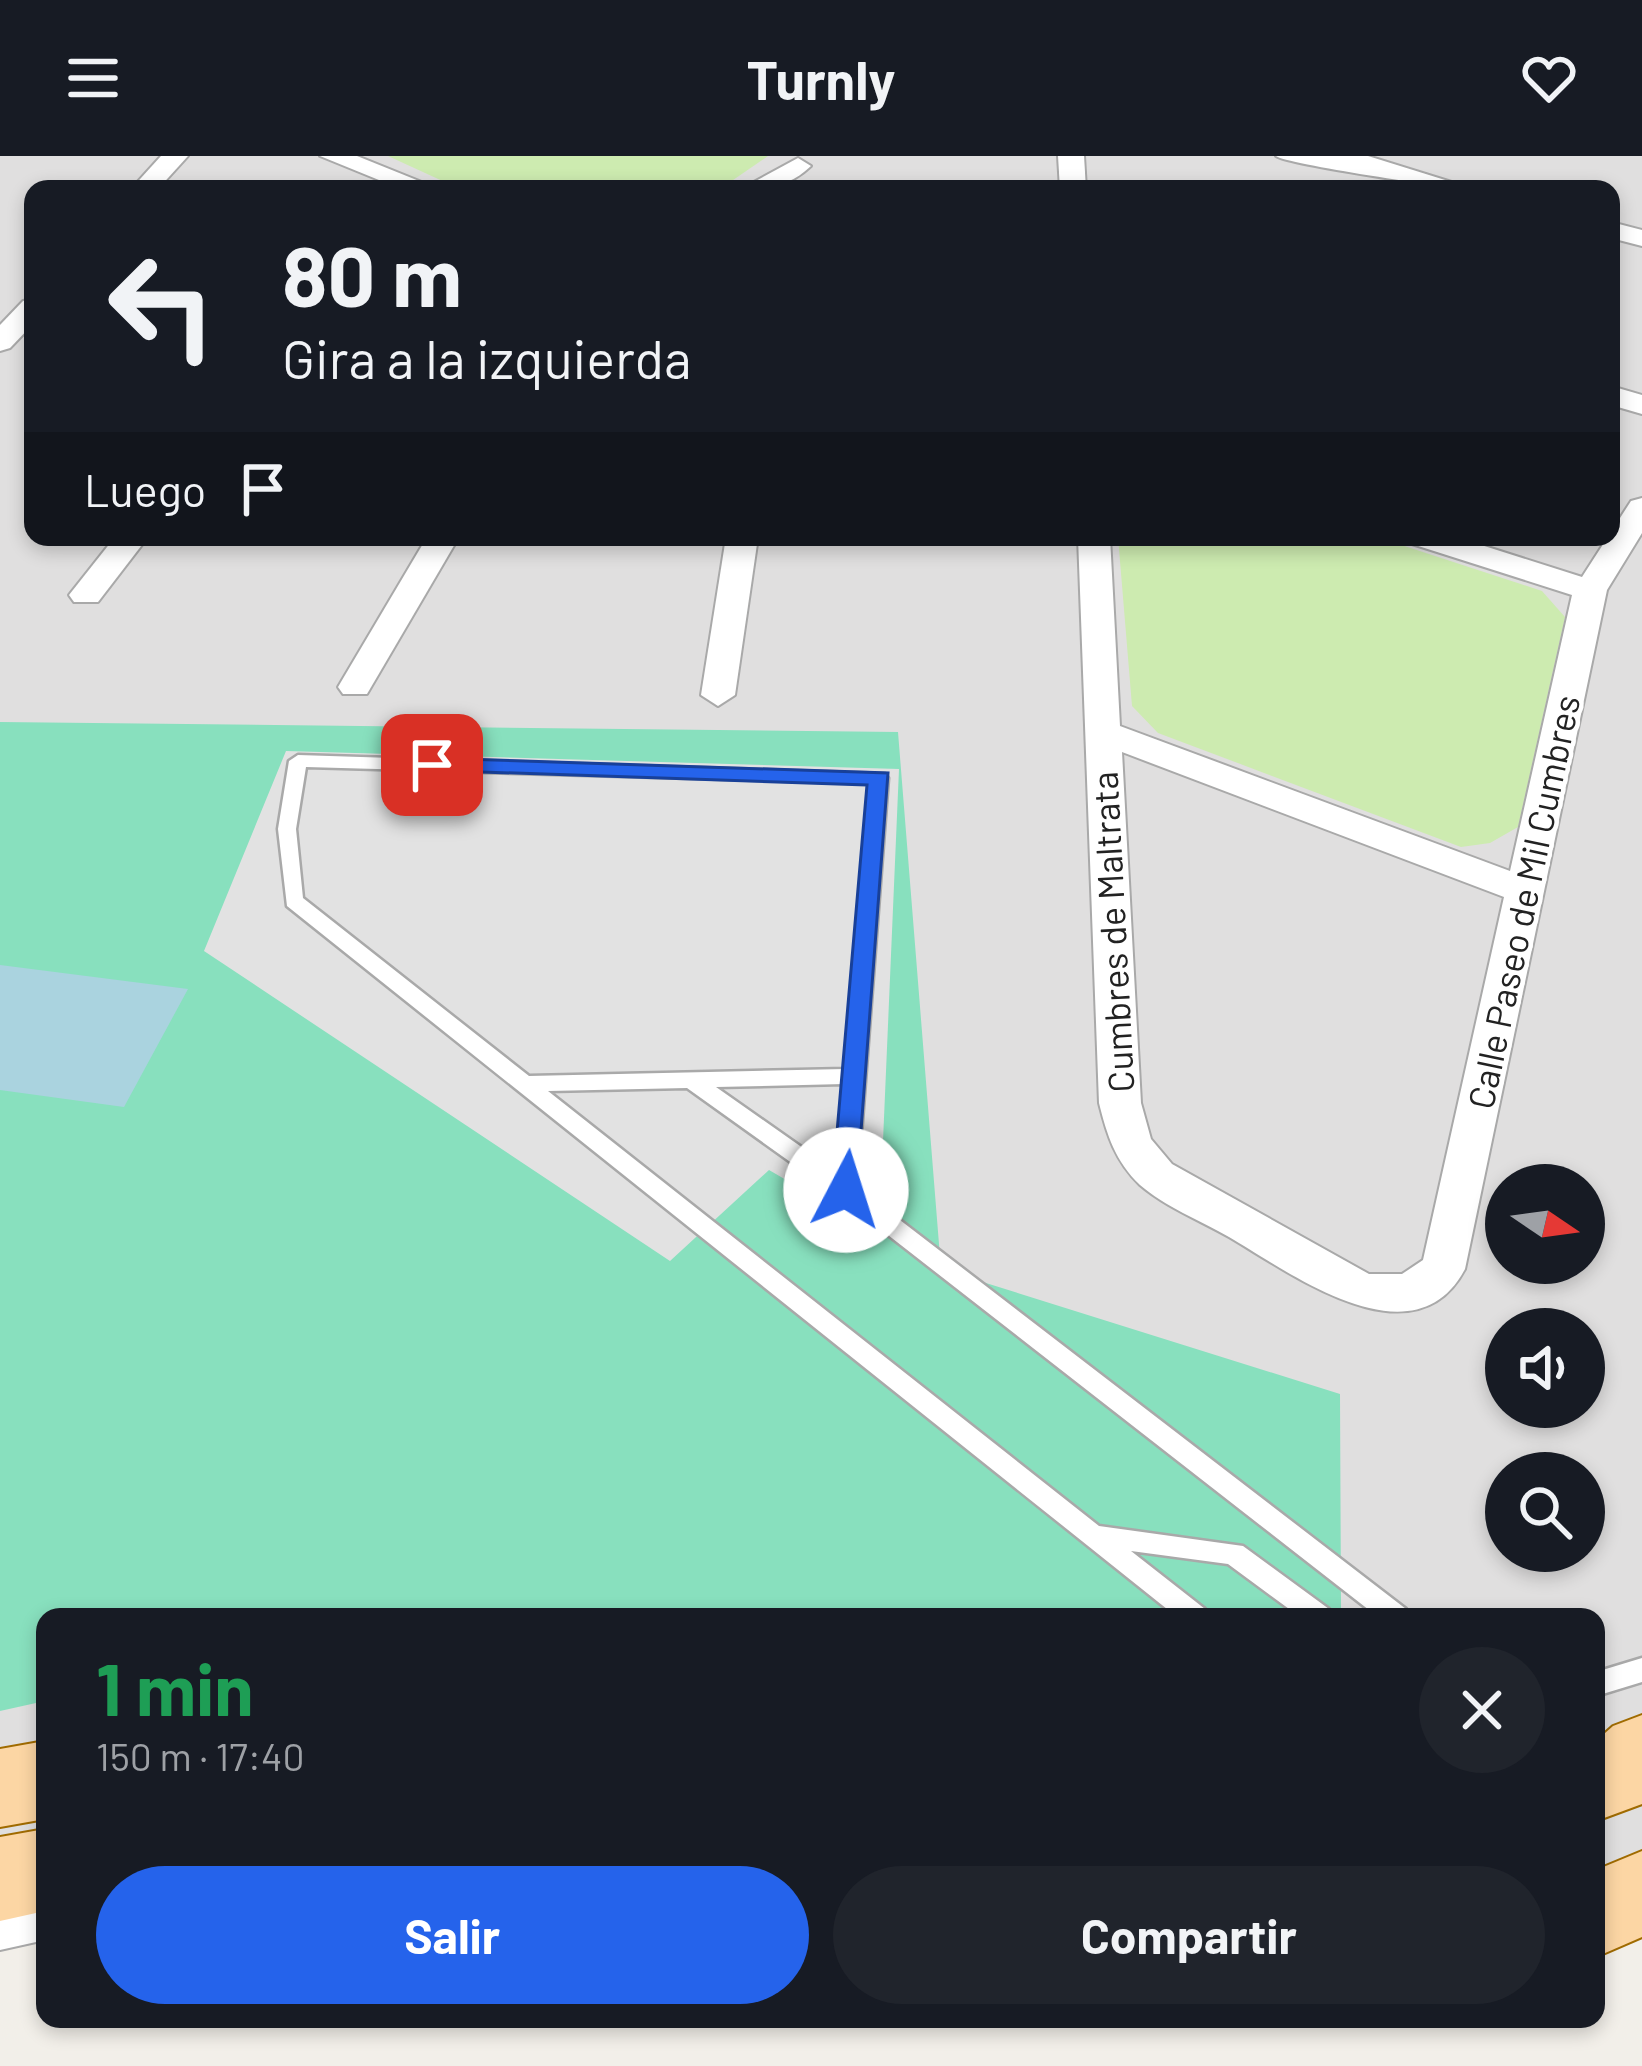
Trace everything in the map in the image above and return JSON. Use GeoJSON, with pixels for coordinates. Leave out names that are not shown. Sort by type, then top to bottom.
{"type":"FeatureCollection","features":[{"type":"Feature","properties":{"kind":"main road"},"geometry":{"type":"LineString","coordinates":[[1605,1779],[1620,1774],[1642,1753]]}},
{"type":"Feature","properties":{"kind":"main road"},"geometry":{"type":"LineString","coordinates":[[0,1789],[36,1782]]}},
{"type":"Feature","properties":{"kind":"main road"},"geometry":{"type":"LineString","coordinates":[[0,1879],[36,1872]]}},
{"type":"Feature","properties":{"kind":"main road"},"geometry":{"type":"LineString","coordinates":[[1605,1910],[1642,1893]]}},
{"type":"Feature","properties":{"kind":"street"},"geometry":{"type":"LineString","coordinates":[[152,180],[175,156]]}},
{"type":"Feature","properties":{"kind":"street"},"geometry":{"type":"LineString","coordinates":[[333,156],[396,180]]}},
{"type":"Feature","properties":{"kind":"street"},"geometry":{"type":"LineString","coordinates":[[1289,156],[1368,160],[1432,180]]}},
{"type":"Feature","properties":{"kind":"street"},"geometry":{"type":"LineString","coordinates":[[0,342],[24,317]]}},
{"type":"Feature","properties":{"kind":"street","name":"Calle Paseo de Mil Cumbres"},"geometry":{"type":"LineString","coordinates":[[1620,543],[1642,508]]}},
{"type":"Feature","properties":{"kind":"street"},"geometry":{"type":"LineString","coordinates":[[86,595],[125,546]]}},
{"type":"Feature","properties":{"kind":"street"},"geometry":{"type":"LineString","coordinates":[[355,687],[438,546]]}},
{"type":"Feature","properties":{"kind":"street"},"geometry":{"type":"LineString","coordinates":[[718,695],[741,546]]}},
{"type":"Feature","properties":{"kind":"street","name":"Cumbres de Maltrata"},"geometry":{"type":"LineString","coordinates":[[1094,546],[1120,1103],[1131,1145],[1156,1175],[1362,1292],[1411,1292]]}},
{"type":"Feature","properties":{"kind":"street"},"geometry":{"type":"LineString","coordinates":[[1452,546],[1590,590]]}},
{"type":"Feature","properties":{"kind":"street","name":"Calle Paseo de Mil Cumbres"},"geometry":{"type":"LineString","coordinates":[[1411,1292],[1443,1269],[1590,590],[1618,546]]}},
{"type":"Feature","properties":{"kind":"street"},"geometry":{"type":"LineString","coordinates":[[1103,732],[1528,892]]}},
{"type":"Feature","properties":{"kind":"street"},"geometry":{"type":"LineString","coordinates":[[0,1923],[36,1915]]}},
{"type":"Feature","properties":{"kind":"lane"},"geometry":{"type":"LineString","coordinates":[[846,1190],[879,778],[298,761],[287,829],[294,901],[1184,1608]]}},
{"type":"Feature","properties":{"kind":"lane"},"geometry":{"type":"LineString","coordinates":[[524,1084],[855,1076]]}},
{"type":"Feature","properties":{"kind":"lane"},"geometry":{"type":"LineString","coordinates":[[692,1081],[846,1190],[1385,1608]]}},
{"type":"Feature","properties":{"kind":"lane"},"geometry":{"type":"LineString","coordinates":[[1090,1535],[1234,1554],[1308,1608]]}},
{"type":"Feature","properties":{"kind":"lane"},"geometry":{"type":"LineString","coordinates":[[1605,1681],[1642,1670]]}},
{"type":"Feature","properties":{"kind":"shaded area"},"geometry":{"type":"Polygon","coordinates":[[[0,156],[1642,156],[1642,1932],[1605,1955],[1605,1608],[36,1608],[36,1907],[0,1909],[0,156]]]}},
{"type":"Feature","properties":{"kind":"shaded area"},"geometry":{"type":"Polygon","coordinates":[[[286,751],[899,769],[879,1234],[769,1170],[670,1261],[204,951],[286,751]]]}},
{"type":"Feature","properties":{"kind":"green space"},"geometry":{"type":"Polygon","coordinates":[[[388,156],[768,156],[733,180],[440,180],[388,156]]]}},
{"type":"Feature","properties":{"kind":"green space"},"geometry":{"type":"Polygon","coordinates":[[[1119,546],[1404,546],[1542,591],[1565,617],[1518,827],[1490,843],[1461,847],[1158,733],[1132,706],[1119,546]]]}},
{"type":"Feature","properties":{"kind":"green space"},"geometry":{"type":"Polygon","coordinates":[[[0,722],[898,732],[941,1269],[1340,1394],[1341,1608],[36,1608],[36,1703],[0,1711],[0,722]]]}},
{"type":"Feature","properties":{"kind":"water"},"geometry":{"type":"Polygon","coordinates":[[[0,965],[188,989],[124,1107],[0,1090],[0,965]]]}},
{"type":"Feature","properties":{"kind":"route"},"geometry":{"type":"LineString","coordinates":[[432,765],[879,778],[846,1190]]}}]}
